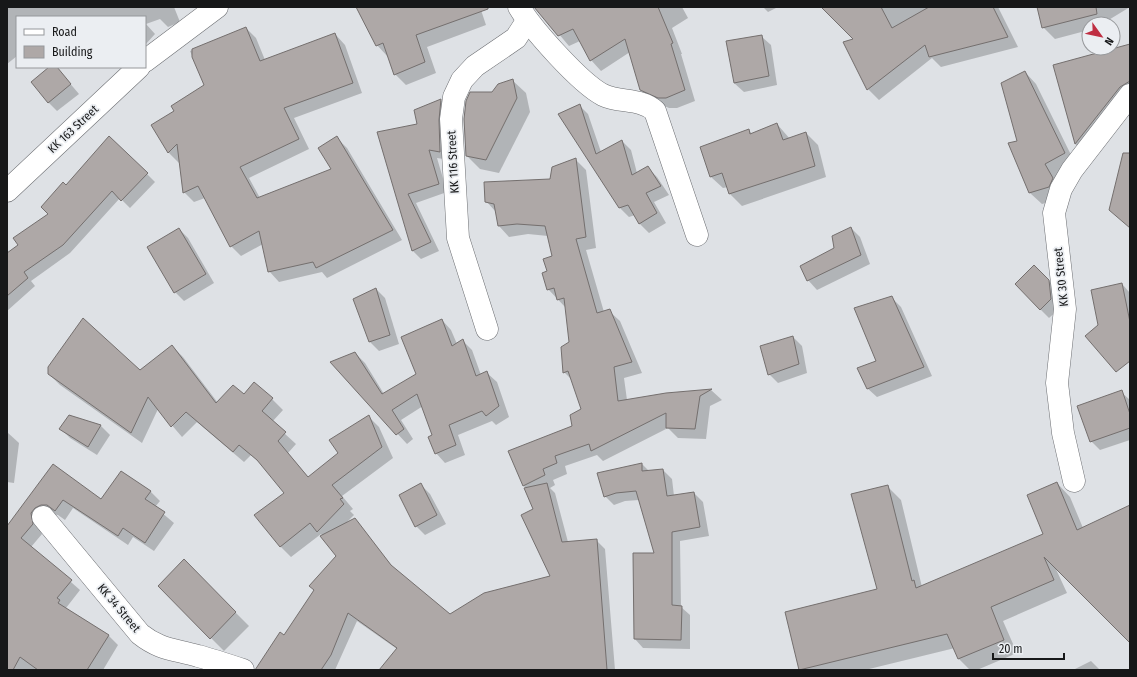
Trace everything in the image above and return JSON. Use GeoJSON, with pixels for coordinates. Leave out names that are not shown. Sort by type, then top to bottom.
{"type":"FeatureCollection","features":[{"type":"Feature","properties":{"kind":"street"},"geometry":{"type":"LineString","coordinates":[[146,60],[217,7]]}},
{"type":"Feature","properties":{"kind":"street","name":"KK 116 Street"},"geometry":{"type":"LineString","coordinates":[[523,14],[578,76],[603,95],[647,104],[655,111],[697,235]]}},
{"type":"Feature","properties":{"kind":"street","name":"KK 116 Street"},"geometry":{"type":"LineString","coordinates":[[487,329],[458,238],[451,119],[454,97],[462,80],[475,66],[516,38],[523,14]]}},
{"type":"Feature","properties":{"kind":"street","name":"KK 163 Street"},"geometry":{"type":"LineString","coordinates":[[7,191],[137,68]]}},
{"type":"Feature","properties":{"kind":"street","name":"KK 30 Street"},"geometry":{"type":"LineString","coordinates":[[1074,481],[1063,433],[1057,383],[1065,309],[1054,213],[1061,189],[1072,170],[1130,95]]}},
{"type":"Feature","properties":{"kind":"street","name":"KK 34 Street"},"geometry":{"type":"LineString","coordinates":[[43,517],[140,634],[149,641],[161,648],[196,655],[243,670]]}},
{"type":"Feature","properties":{"kind":"building"},"geometry":{"type":"Polygon","coordinates":[[[356,7],[488,7],[488,9],[416,35],[425,62],[394,75],[383,43],[376,46],[356,7]]]}},
{"type":"Feature","properties":{"kind":"building"},"geometry":{"type":"Polygon","coordinates":[[[534,7],[658,7],[673,43],[671,44],[685,90],[666,98],[658,98],[640,90],[625,39],[590,61],[573,29],[558,36],[534,7]]]}},
{"type":"Feature","properties":{"kind":"building"},"geometry":{"type":"Polygon","coordinates":[[[821,7],[881,7],[892,28],[929,7],[993,7],[1008,37],[929,57],[925,45],[867,90],[843,42],[853,39],[821,7]]]}},
{"type":"Feature","properties":{"kind":"building"},"geometry":{"type":"Polygon","coordinates":[[[1037,7],[1096,7],[1097,14],[1081,16],[1081,18],[1042,28],[1037,7]]]}},
{"type":"Feature","properties":{"kind":"building"},"geometry":{"type":"Polygon","coordinates":[[[246,27],[260,61],[335,33],[353,83],[284,108],[299,139],[240,167],[257,198],[331,169],[318,148],[337,136],[393,230],[316,268],[313,262],[268,272],[259,231],[230,247],[198,186],[183,193],[177,144],[168,153],[151,125],[174,111],[171,106],[204,85],[192,57],[192,49],[246,27]]]}},
{"type":"Feature","properties":{"kind":"building"},"geometry":{"type":"Polygon","coordinates":[[[762,35],[769,76],[734,83],[726,41],[762,35]]]}},
{"type":"Feature","properties":{"kind":"building"},"geometry":{"type":"Polygon","coordinates":[[[1130,44],[1130,81],[1120,87],[1075,144],[1053,65],[1086,56],[1121,56],[1121,46],[1130,44]]]}},
{"type":"Feature","properties":{"kind":"building"},"geometry":{"type":"Polygon","coordinates":[[[48,68],[58,68],[71,84],[48,103],[31,82],[48,68]]]}},
{"type":"Feature","properties":{"kind":"building"},"geometry":{"type":"Polygon","coordinates":[[[1025,71],[1065,153],[1045,164],[1053,178],[1049,187],[1029,193],[1008,143],[1017,141],[1001,83],[1025,71]]]}},
{"type":"Feature","properties":{"kind":"building"},"geometry":{"type":"Polygon","coordinates":[[[513,79],[517,98],[486,160],[466,156],[464,119],[466,101],[470,92],[492,92],[498,84],[513,79]]]}},
{"type":"Feature","properties":{"kind":"building"},"geometry":{"type":"Polygon","coordinates":[[[441,99],[439,120],[440,152],[429,150],[439,184],[408,194],[431,242],[412,251],[377,132],[417,124],[414,110],[441,99]]]}},
{"type":"Feature","properties":{"kind":"building"},"geometry":{"type":"Polygon","coordinates":[[[580,104],[596,154],[622,140],[632,175],[648,166],[661,186],[646,193],[657,213],[639,224],[628,205],[619,208],[558,114],[580,104]]]}},
{"type":"Feature","properties":{"kind":"building"},"geometry":{"type":"Polygon","coordinates":[[[777,123],[783,140],[806,132],[815,166],[729,194],[722,173],[710,177],[700,147],[749,129],[750,134],[777,123]]]}},
{"type":"Feature","properties":{"kind":"building"},"geometry":{"type":"Polygon","coordinates":[[[109,136],[148,173],[121,201],[112,191],[63,245],[24,272],[28,278],[7,296],[7,253],[18,245],[13,238],[48,214],[41,207],[63,182],[66,185],[109,136]]]}},
{"type":"Feature","properties":{"kind":"building"},"geometry":{"type":"Polygon","coordinates":[[[1123,153],[1130,153],[1130,228],[1109,210],[1123,153]]]}},
{"type":"Feature","properties":{"kind":"building"},"geometry":{"type":"Polygon","coordinates":[[[576,158],[586,237],[576,239],[597,313],[610,309],[632,362],[614,367],[618,401],[666,393],[712,389],[700,396],[695,429],[666,428],[666,413],[591,451],[589,444],[555,456],[557,463],[543,469],[545,475],[523,486],[508,451],[572,426],[570,415],[581,409],[568,371],[563,373],[561,347],[569,342],[564,298],[557,300],[554,288],[547,290],[542,273],[547,271],[543,259],[552,256],[545,226],[517,224],[498,226],[494,204],[485,202],[484,182],[550,179],[552,167],[576,158]]]}},
{"type":"Feature","properties":{"kind":"building"},"geometry":{"type":"Polygon","coordinates":[[[851,227],[861,255],[807,281],[800,266],[834,248],[832,236],[851,227]]]}},
{"type":"Feature","properties":{"kind":"building"},"geometry":{"type":"Polygon","coordinates":[[[179,228],[206,274],[174,293],[147,247],[179,228]]]}},
{"type":"Feature","properties":{"kind":"building"},"geometry":{"type":"Polygon","coordinates":[[[1034,265],[1049,280],[1051,299],[1040,310],[1015,284],[1034,265]]]}},
{"type":"Feature","properties":{"kind":"building"},"geometry":{"type":"Polygon","coordinates":[[[1122,283],[1130,322],[1130,361],[1116,372],[1085,336],[1098,325],[1091,290],[1122,283]]]}},
{"type":"Feature","properties":{"kind":"building"},"geometry":{"type":"Polygon","coordinates":[[[376,288],[390,335],[369,342],[353,299],[376,288]]]}},
{"type":"Feature","properties":{"kind":"building"},"geometry":{"type":"Polygon","coordinates":[[[892,296],[924,367],[867,389],[857,368],[876,361],[854,308],[892,296]]]}},
{"type":"Feature","properties":{"kind":"building"},"geometry":{"type":"Polygon","coordinates":[[[83,318],[140,370],[172,345],[216,403],[233,385],[244,394],[254,382],[273,398],[262,411],[286,432],[278,441],[308,477],[338,453],[329,440],[369,415],[382,447],[332,485],[343,498],[340,499],[344,504],[317,532],[310,523],[280,547],[254,515],[284,493],[257,460],[239,445],[233,452],[186,412],[171,427],[148,397],[131,433],[48,374],[48,367],[83,318]]]}},
{"type":"Feature","properties":{"kind":"building"},"geometry":{"type":"Polygon","coordinates":[[[442,319],[452,346],[463,339],[476,376],[487,371],[499,406],[486,416],[482,411],[449,425],[456,445],[435,454],[428,437],[432,435],[417,394],[392,410],[404,429],[396,435],[330,362],[355,352],[382,394],[416,374],[401,337],[442,319]]]}},
{"type":"Feature","properties":{"kind":"building"},"geometry":{"type":"Polygon","coordinates":[[[793,336],[799,364],[768,375],[760,346],[793,336]]]}},
{"type":"Feature","properties":{"kind":"building"},"geometry":{"type":"Polygon","coordinates":[[[1122,390],[1130,414],[1130,428],[1090,442],[1077,406],[1122,390]]]}},
{"type":"Feature","properties":{"kind":"building"},"geometry":{"type":"Polygon","coordinates":[[[69,415],[101,425],[88,447],[59,429],[69,415]]]}},
{"type":"Feature","properties":{"kind":"building"},"geometry":{"type":"Polygon","coordinates":[[[642,463],[642,471],[663,469],[667,496],[694,492],[700,527],[672,532],[672,605],[682,606],[681,640],[634,639],[633,553],[654,553],[636,491],[616,493],[604,497],[597,473],[642,463]]]}},
{"type":"Feature","properties":{"kind":"building"},"geometry":{"type":"Polygon","coordinates":[[[53,464],[101,499],[121,471],[151,491],[145,499],[165,512],[145,543],[123,528],[118,536],[63,500],[55,511],[47,505],[41,505],[35,508],[31,513],[33,524],[21,538],[72,580],[57,598],[60,600],[58,603],[109,635],[87,670],[38,670],[20,657],[13,670],[7,670],[7,526],[53,464]]]}},
{"type":"Feature","properties":{"kind":"building"},"geometry":{"type":"Polygon","coordinates":[[[1057,482],[1077,530],[1130,505],[1130,643],[1044,557],[1054,580],[991,607],[1004,640],[958,659],[947,634],[799,670],[785,612],[877,589],[851,494],[888,485],[912,581],[914,580],[916,588],[1043,534],[1027,495],[1057,482]]]}},
{"type":"Feature","properties":{"kind":"building"},"geometry":{"type":"Polygon","coordinates":[[[421,483],[437,515],[415,527],[399,495],[421,483]]]}},
{"type":"Feature","properties":{"kind":"building"},"geometry":{"type":"Polygon","coordinates":[[[547,483],[562,542],[597,539],[607,670],[379,670],[397,648],[348,613],[331,655],[321,670],[255,670],[280,632],[284,635],[314,590],[309,586],[336,556],[320,536],[355,518],[391,565],[450,614],[484,593],[550,576],[521,515],[533,509],[524,488],[547,483]]]}},
{"type":"Feature","properties":{"kind":"building"},"geometry":{"type":"Polygon","coordinates":[[[184,559],[236,612],[210,639],[158,586],[184,559]]]}}]}
